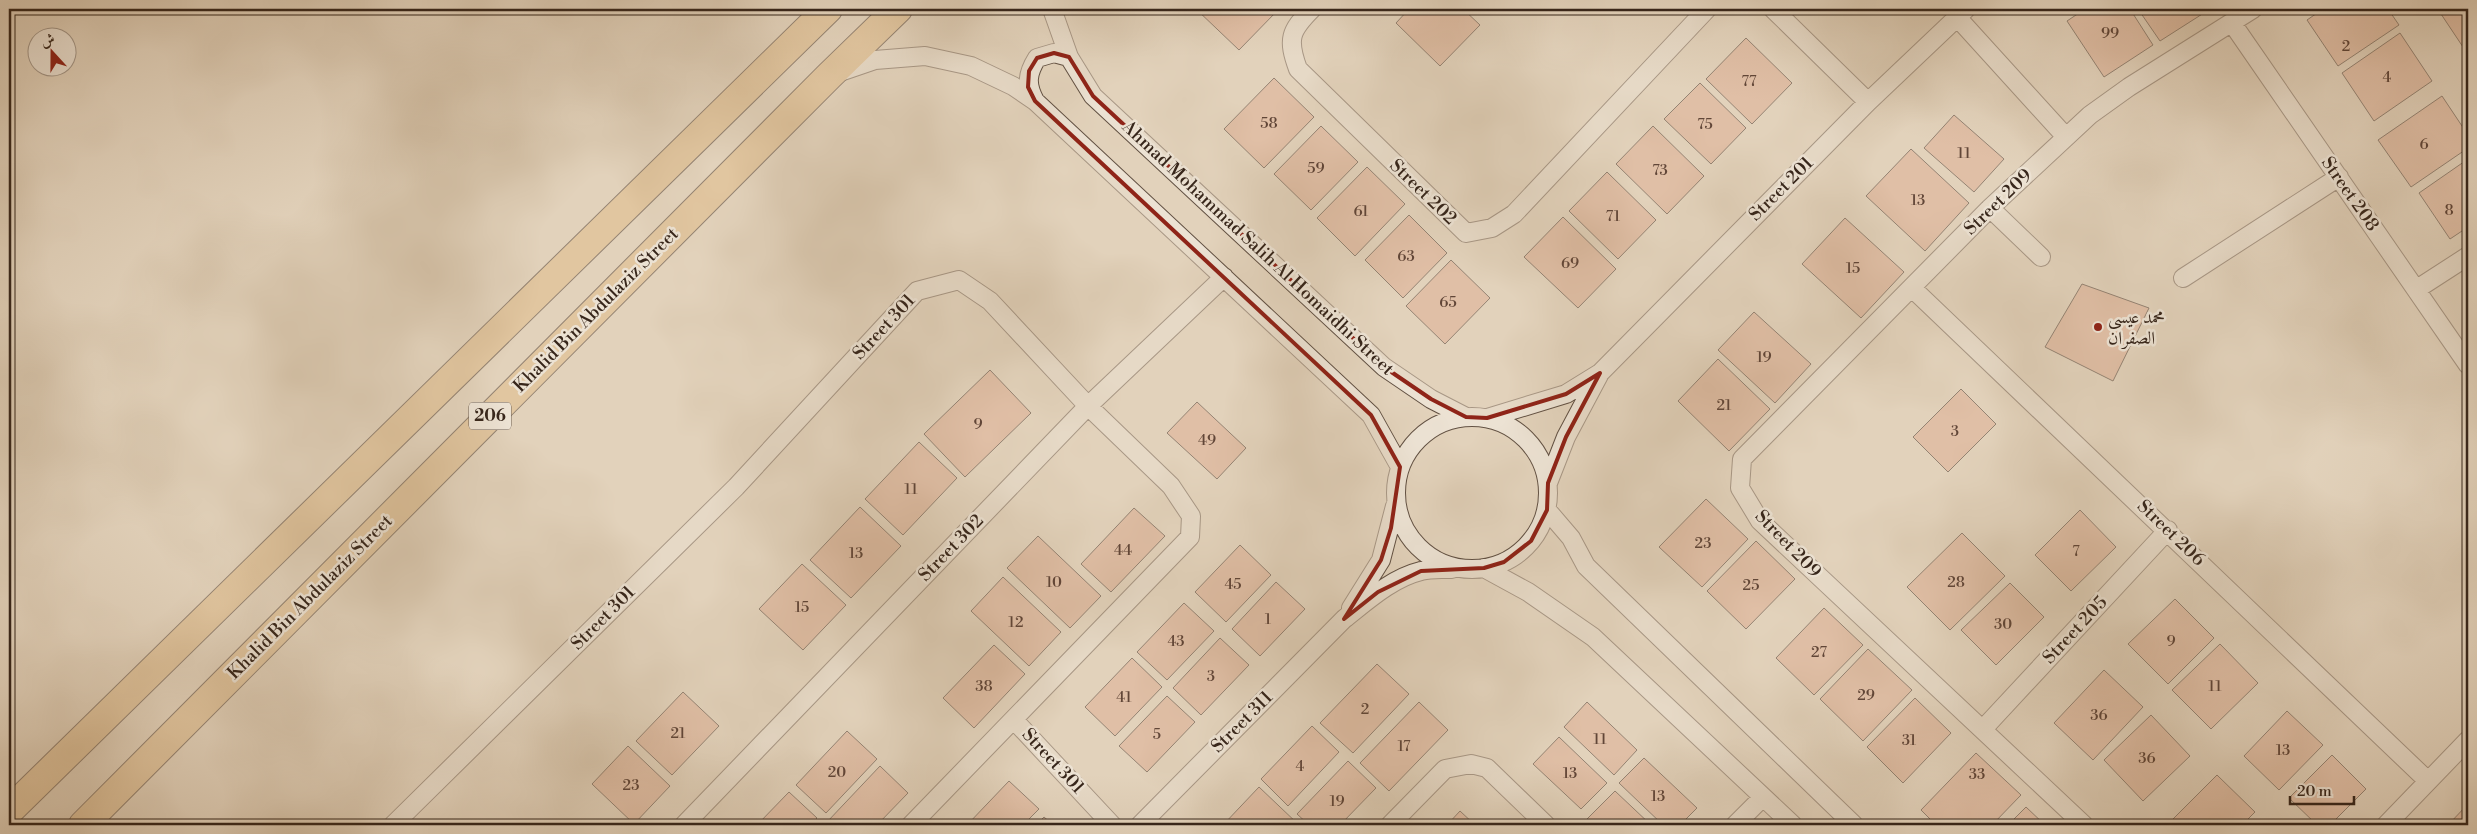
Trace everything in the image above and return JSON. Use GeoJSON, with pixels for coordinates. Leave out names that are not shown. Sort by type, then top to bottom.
{"type":"FeatureCollection","features":[{"type":"Feature","properties":{"kind":"main road"},"geometry":{"type":"LineString","coordinates":[[9,811],[828,9]]}},
{"type":"Feature","properties":{"kind":"main road","name":"Khalid Bin Abdulaziz Street"},"geometry":{"type":"LineString","coordinates":[[83,825],[898,9]]}},
{"type":"Feature","properties":{"kind":"street","name":"Ahmad Mohammad Salih Al Homaidhi Street"},"geometry":{"type":"LineString","coordinates":[[1052,9],[1069,57],[1093,96],[1384,367],[1431,400],[1466,417]]}},
{"type":"Feature","properties":{"kind":"street","name":"Street 202"},"geometry":{"type":"LineString","coordinates":[[1312,9],[1298,23],[1290,47],[1298,68],[1466,233],[1492,228],[1514,214],[1707,9]]}},
{"type":"Feature","properties":{"kind":"street"},"geometry":{"type":"LineString","coordinates":[[1774,9],[1868,102]]}},
{"type":"Feature","properties":{"kind":"street","name":"Street 209"},"geometry":{"type":"LineString","coordinates":[[2084,825],[1760,521],[1740,488],[1742,459],[1990,208],[2066,137],[2107,102],[2253,9]]}},
{"type":"Feature","properties":{"kind":"street"},"geometry":{"type":"LineString","coordinates":[[1961,12],[2066,137]]}},
{"type":"Feature","properties":{"kind":"street","name":"Street 201"},"geometry":{"type":"LineString","coordinates":[[1488,418],[1566,394],[1600,373],[1868,102],[1961,12]]}},
{"type":"Feature","properties":{"kind":"street","name":"Street 208"},"geometry":{"type":"LineString","coordinates":[[2232,23],[2468,365]]}},
{"type":"Feature","properties":{"kind":"street"},"geometry":{"type":"LineString","coordinates":[[1035,101],[1028,87],[1028,79],[1029,72],[1037,58],[1054,53],[1069,57]]}},
{"type":"Feature","properties":{"kind":"street"},"geometry":{"type":"LineString","coordinates":[[829,76],[875,60],[924,56],[971,66],[1013,86],[1035,101],[1371,415],[1400,467]]}},
{"type":"Feature","properties":{"kind":"street"},"geometry":{"type":"LineString","coordinates":[[2183,278],[2339,177]]}},
{"type":"Feature","properties":{"kind":"street"},"geometry":{"type":"LineString","coordinates":[[1990,208],[2041,257]]}},
{"type":"Feature","properties":{"kind":"street"},"geometry":{"type":"LineString","coordinates":[[2416,289],[2468,256]]}},
{"type":"Feature","properties":{"kind":"street","name":"Street 302"},"geometry":{"type":"LineString","coordinates":[[684,825],[1088,406],[1224,277]]}},
{"type":"Feature","properties":{"kind":"street","name":"Street 301"},"geometry":{"type":"LineString","coordinates":[[393,825],[736,487],[917,291],[959,280],[990,301],[1088,406],[1171,486],[1191,516],[1190,537],[911,825]]}},
{"type":"Feature","properties":{"kind":"street","name":"Street 206"},"geometry":{"type":"LineString","coordinates":[[1912,288],[2168,530],[2428,781]]}},
{"type":"Feature","properties":{"kind":"street","name":"Street 201"},"geometry":{"type":"LineString","coordinates":[[1548,483],[1566,437],[1600,373]]}},
{"type":"Feature","properties":{"kind":"street"},"geometry":{"type":"LineString","coordinates":[[1466,417],[1488,418],[1512,428],[1527,439],[1542,461],[1548,483],[1547,510],[1531,541],[1504,562],[1484,568],[1458,568],[1434,560],[1413,543],[1404,528],[1396,503],[1400,467],[1408,450],[1427,431],[1440,423],[1466,417]]}},
{"type":"Feature","properties":{"kind":"street","name":"Street 311"},"geometry":{"type":"LineString","coordinates":[[1344,618],[1382,560],[1396,503]]}},
{"type":"Feature","properties":{"kind":"street"},"geometry":{"type":"LineString","coordinates":[[1547,510],[1571,538],[1586,566],[1854,825]]}},
{"type":"Feature","properties":{"kind":"street","name":"Street 205"},"geometry":{"type":"LineString","coordinates":[[1983,729],[2168,530]]}},
{"type":"Feature","properties":{"kind":"street","name":"Street 311"},"geometry":{"type":"LineString","coordinates":[[1140,825],[1344,618],[1378,592],[1400,580],[1421,571],[1458,568]]}},
{"type":"Feature","properties":{"kind":"street"},"geometry":{"type":"LineString","coordinates":[[1484,568],[1528,592],[1593,637],[1793,825]]}},
{"type":"Feature","properties":{"kind":"street","name":"Street 301"},"geometry":{"type":"LineString","coordinates":[[1014,720],[1112,825]]}},
{"type":"Feature","properties":{"kind":"street"},"geometry":{"type":"LineString","coordinates":[[2386,825],[2468,740]]}},
{"type":"Feature","properties":{"kind":"street"},"geometry":{"type":"LineString","coordinates":[[1390,825],[1445,769],[1471,764],[1487,768],[1546,825]]}},
{"type":"Feature","properties":{"kind":"street"},"geometry":{"type":"LineString","coordinates":[[1735,825],[1763,797]]}},
{"type":"Feature","properties":{"kind":"highlighted area"},"geometry":{"type":"Polygon","coordinates":[[[1054,53],[1069,57],[1093,96],[1384,367],[1431,399],[1466,417],[1487,418],[1566,394],[1600,373],[1566,437],[1548,483],[1547,510],[1531,541],[1504,562],[1484,568],[1421,571],[1378,592],[1344,619],[1381,560],[1391,528],[1400,467],[1371,415],[1035,101],[1028,87],[1029,71],[1037,58],[1054,53]]]}},
{"type":"Feature","properties":{"kind":"building"},"geometry":{"type":"Polygon","coordinates":[[[1196,9],[1275,9],[1277,11],[1239,50],[1196,9]]]}},
{"type":"Feature","properties":{"kind":"building"},"geometry":{"type":"Polygon","coordinates":[[[1409,9],[1463,9],[1480,25],[1440,66],[1396,23],[1409,9]]]}},
{"type":"Feature","properties":{"kind":"building"},"geometry":{"type":"Polygon","coordinates":[[[2085,9],[2130,9],[2153,45],[2104,77],[2067,21],[2085,9]]]}},
{"type":"Feature","properties":{"kind":"building"},"geometry":{"type":"Polygon","coordinates":[[[2138,9],[2206,9],[2207,11],[2160,41],[2138,9]]]}},
{"type":"Feature","properties":{"kind":"building"},"geometry":{"type":"Polygon","coordinates":[[[2323,9],[2388,9],[2399,25],[2338,66],[2307,20],[2323,9]]]}},
{"type":"Feature","properties":{"kind":"building"},"geometry":{"type":"Polygon","coordinates":[[[2442,9],[2468,9],[2467,53],[2439,11],[2442,9]]]}},
{"type":"Feature","properties":{"kind":"building"},"geometry":{"type":"Polygon","coordinates":[[[2400,33],[2432,81],[2374,121],[2342,73],[2400,33]]]}},
{"type":"Feature","properties":{"kind":"building"},"geometry":{"type":"Polygon","coordinates":[[[1746,38],[1792,83],[1752,124],[1706,79],[1746,38]]]}},
{"type":"Feature","properties":{"kind":"building"},"geometry":{"type":"Polygon","coordinates":[[[1274,78],[1314,117],[1264,168],[1224,129],[1274,78]]]}},
{"type":"Feature","properties":{"kind":"building"},"geometry":{"type":"Polygon","coordinates":[[[1700,83],[1746,128],[1711,164],[1664,119],[1700,83]]]}},
{"type":"Feature","properties":{"kind":"building"},"geometry":{"type":"Polygon","coordinates":[[[2442,96],[2468,135],[2468,148],[2411,187],[2378,140],[2442,96]]]}},
{"type":"Feature","properties":{"kind":"building"},"geometry":{"type":"Polygon","coordinates":[[[1954,115],[2004,159],[1974,192],[1924,148],[1954,115]]]}},
{"type":"Feature","properties":{"kind":"building"},"geometry":{"type":"Polygon","coordinates":[[[1321,126],[1358,162],[1311,210],[1274,174],[1321,126]]]}},
{"type":"Feature","properties":{"kind":"building"},"geometry":{"type":"Polygon","coordinates":[[[1653,126],[1704,176],[1667,214],[1616,164],[1653,126]]]}},
{"type":"Feature","properties":{"kind":"building"},"geometry":{"type":"Polygon","coordinates":[[[1911,149],[1969,203],[1925,251],[1866,196],[1911,149]]]}},
{"type":"Feature","properties":{"kind":"building"},"geometry":{"type":"Polygon","coordinates":[[[2468,159],[2468,227],[2450,239],[2419,193],[2468,159]]]}},
{"type":"Feature","properties":{"kind":"building"},"geometry":{"type":"Polygon","coordinates":[[[1367,167],[1405,204],[1355,256],[1317,218],[1367,167]]]}},
{"type":"Feature","properties":{"kind":"building"},"geometry":{"type":"Polygon","coordinates":[[[1607,172],[1656,220],[1618,259],[1569,211],[1607,172]]]}},
{"type":"Feature","properties":{"kind":"building"},"geometry":{"type":"Polygon","coordinates":[[[1409,215],[1447,253],[1403,298],[1365,260],[1409,215]]]}},
{"type":"Feature","properties":{"kind":"building"},"geometry":{"type":"Polygon","coordinates":[[[1563,217],[1616,269],[1578,308],[1524,257],[1563,217]]]}},
{"type":"Feature","properties":{"kind":"building"},"geometry":{"type":"Polygon","coordinates":[[[1845,218],[1904,272],[1861,318],[1802,264],[1845,218]]]}},
{"type":"Feature","properties":{"kind":"building"},"geometry":{"type":"Polygon","coordinates":[[[1451,260],[1490,298],[1445,344],[1406,306],[1451,260]]]}},
{"type":"Feature","properties":{"kind":"building","name":"محمد عيسى الصفران"},"geometry":{"type":"Polygon","coordinates":[[[2082,284],[2149,308],[2113,381],[2045,347],[2082,284]]]}},
{"type":"Feature","properties":{"kind":"building"},"geometry":{"type":"Polygon","coordinates":[[[1754,312],[1811,364],[1775,403],[1718,350],[1754,312]]]}},
{"type":"Feature","properties":{"kind":"building"},"geometry":{"type":"Polygon","coordinates":[[[1718,359],[1770,409],[1729,451],[1678,401],[1718,359]]]}},
{"type":"Feature","properties":{"kind":"building"},"geometry":{"type":"Polygon","coordinates":[[[990,370],[1031,413],[965,477],[924,434],[990,370]]]}},
{"type":"Feature","properties":{"kind":"building"},"geometry":{"type":"Polygon","coordinates":[[[1961,389],[1996,424],[1948,472],[1913,437],[1961,389]]]}},
{"type":"Feature","properties":{"kind":"building"},"geometry":{"type":"Polygon","coordinates":[[[1197,402],[1246,448],[1217,479],[1167,433],[1197,402]]]}},
{"type":"Feature","properties":{"kind":"building"},"geometry":{"type":"Polygon","coordinates":[[[919,442],[957,478],[903,535],[865,499],[919,442]]]}},
{"type":"Feature","properties":{"kind":"building"},"geometry":{"type":"Polygon","coordinates":[[[1706,499],[1748,539],[1702,587],[1659,547],[1706,499]]]}},
{"type":"Feature","properties":{"kind":"building"},"geometry":{"type":"Polygon","coordinates":[[[860,507],[901,546],[851,598],[810,560],[860,507]]]}},
{"type":"Feature","properties":{"kind":"building"},"geometry":{"type":"Polygon","coordinates":[[[1134,508],[1165,536],[1111,592],[1081,564],[1134,508]]]}},
{"type":"Feature","properties":{"kind":"building"},"geometry":{"type":"Polygon","coordinates":[[[2080,510],[2116,547],[2071,591],[2035,555],[2080,510]]]}},
{"type":"Feature","properties":{"kind":"building"},"geometry":{"type":"Polygon","coordinates":[[[1962,533],[2005,576],[1950,630],[1907,587],[1962,533]]]}},
{"type":"Feature","properties":{"kind":"building"},"geometry":{"type":"Polygon","coordinates":[[[1038,536],[1101,596],[1070,628],[1007,568],[1038,536]]]}},
{"type":"Feature","properties":{"kind":"building"},"geometry":{"type":"Polygon","coordinates":[[[1756,541],[1795,579],[1746,629],[1707,591],[1756,541]]]}},
{"type":"Feature","properties":{"kind":"building"},"geometry":{"type":"Polygon","coordinates":[[[1240,545],[1271,575],[1226,622],[1195,592],[1240,545]]]}},
{"type":"Feature","properties":{"kind":"building"},"geometry":{"type":"Polygon","coordinates":[[[802,564],[846,605],[803,650],[759,609],[802,564]]]}},
{"type":"Feature","properties":{"kind":"building"},"geometry":{"type":"Polygon","coordinates":[[[1003,577],[1061,632],[1029,666],[971,611],[1003,577]]]}},
{"type":"Feature","properties":{"kind":"building"},"geometry":{"type":"Polygon","coordinates":[[[1276,582],[1305,609],[1260,656],[1232,629],[1276,582]]]}},
{"type":"Feature","properties":{"kind":"building"},"geometry":{"type":"Polygon","coordinates":[[[2010,583],[2044,617],[1996,665],[1961,630],[2010,583]]]}},
{"type":"Feature","properties":{"kind":"building"},"geometry":{"type":"Polygon","coordinates":[[[2175,599],[2214,638],[2168,684],[2128,644],[2175,599]]]}},
{"type":"Feature","properties":{"kind":"building"},"geometry":{"type":"Polygon","coordinates":[[[1184,603],[1214,631],[1167,680],[1137,652],[1184,603]]]}},
{"type":"Feature","properties":{"kind":"building"},"geometry":{"type":"Polygon","coordinates":[[[1824,608],[1863,645],[1814,695],[1776,658],[1824,608]]]}},
{"type":"Feature","properties":{"kind":"building"},"geometry":{"type":"Polygon","coordinates":[[[1220,638],[1249,665],[1201,715],[1173,688],[1220,638]]]}},
{"type":"Feature","properties":{"kind":"building"},"geometry":{"type":"Polygon","coordinates":[[[2220,644],[2258,683],[2211,729],[2172,690],[2220,644]]]}},
{"type":"Feature","properties":{"kind":"building"},"geometry":{"type":"Polygon","coordinates":[[[994,645],[1025,674],[974,728],[943,698],[994,645]]]}},
{"type":"Feature","properties":{"kind":"building"},"geometry":{"type":"Polygon","coordinates":[[[1868,649],[1912,690],[1863,741],[1820,699],[1868,649]]]}},
{"type":"Feature","properties":{"kind":"building"},"geometry":{"type":"Polygon","coordinates":[[[1132,658],[1162,687],[1115,736],[1085,707],[1132,658]]]}},
{"type":"Feature","properties":{"kind":"building"},"geometry":{"type":"Polygon","coordinates":[[[1377,664],[1409,694],[1353,753],[1320,723],[1377,664]]]}},
{"type":"Feature","properties":{"kind":"building"},"geometry":{"type":"Polygon","coordinates":[[[2104,670],[2143,707],[2093,760],[2054,723],[2104,670]]]}},
{"type":"Feature","properties":{"kind":"building"},"geometry":{"type":"Polygon","coordinates":[[[683,692],[719,726],[672,775],[636,741],[683,692]]]}},
{"type":"Feature","properties":{"kind":"building"},"geometry":{"type":"Polygon","coordinates":[[[1167,696],[1195,722],[1147,772],[1119,746],[1167,696]]]}},
{"type":"Feature","properties":{"kind":"building"},"geometry":{"type":"Polygon","coordinates":[[[1915,698],[1951,733],[1903,783],[1867,747],[1915,698]]]}},
{"type":"Feature","properties":{"kind":"building"},"geometry":{"type":"Polygon","coordinates":[[[1419,702],[1448,730],[1389,791],[1360,763],[1419,702]]]}},
{"type":"Feature","properties":{"kind":"building"},"geometry":{"type":"Polygon","coordinates":[[[1587,702],[1637,750],[1614,775],[1564,727],[1587,702]]]}},
{"type":"Feature","properties":{"kind":"building"},"geometry":{"type":"Polygon","coordinates":[[[2287,711],[2323,745],[2279,790],[2244,756],[2287,711]]]}},
{"type":"Feature","properties":{"kind":"building"},"geometry":{"type":"Polygon","coordinates":[[[2151,715],[2190,756],[2143,801],[2104,760],[2151,715]]]}},
{"type":"Feature","properties":{"kind":"building"},"geometry":{"type":"Polygon","coordinates":[[[1312,726],[1339,752],[1288,806],[1261,779],[1312,726]]]}},
{"type":"Feature","properties":{"kind":"building"},"geometry":{"type":"Polygon","coordinates":[[[847,731],[877,759],[826,813],[796,785],[847,731]]]}},
{"type":"Feature","properties":{"kind":"building"},"geometry":{"type":"Polygon","coordinates":[[[1559,737],[1607,783],[1581,809],[1533,764],[1559,737]]]}},
{"type":"Feature","properties":{"kind":"building"},"geometry":{"type":"Polygon","coordinates":[[[628,746],[670,786],[634,824],[592,784],[628,746]]]}},
{"type":"Feature","properties":{"kind":"building"},"geometry":{"type":"Polygon","coordinates":[[[1976,753],[2021,795],[1992,825],[1936,825],[1921,810],[1976,753]]]}},
{"type":"Feature","properties":{"kind":"building"},"geometry":{"type":"Polygon","coordinates":[[[2332,755],[2366,789],[2330,825],[2317,825],[2289,798],[2332,755]]]}},
{"type":"Feature","properties":{"kind":"building"},"geometry":{"type":"Polygon","coordinates":[[[1644,758],[1697,808],[1680,825],[1663,825],[1619,783],[1644,758]]]}},
{"type":"Feature","properties":{"kind":"building"},"geometry":{"type":"Polygon","coordinates":[[[1348,761],[1376,788],[1340,825],[1309,825],[1297,814],[1348,761]]]}},
{"type":"Feature","properties":{"kind":"building"},"geometry":{"type":"Polygon","coordinates":[[[880,766],[908,793],[877,825],[830,825],[827,822],[880,766]]]}},
{"type":"Feature","properties":{"kind":"building"},"geometry":{"type":"Polygon","coordinates":[[[2217,775],[2255,812],[2242,825],[2167,825],[2217,775]]]}},
{"type":"Feature","properties":{"kind":"building"},"geometry":{"type":"Polygon","coordinates":[[[1009,781],[1039,809],[1023,825],[967,825],[1009,781]]]}},
{"type":"Feature","properties":{"kind":"building"},"geometry":{"type":"Polygon","coordinates":[[[1259,787],[1299,825],[1223,825],[1259,787]]]}},
{"type":"Feature","properties":{"kind":"building"},"geometry":{"type":"Polygon","coordinates":[[[1615,791],[1651,825],[1585,825],[1583,823],[1615,791]]]}},
{"type":"Feature","properties":{"kind":"building"},"geometry":{"type":"Polygon","coordinates":[[[789,792],[817,818],[810,825],[757,825],[789,792]]]}},
{"type":"Feature","properties":{"kind":"building"},"geometry":{"type":"Polygon","coordinates":[[[2468,804],[2468,825],[2448,825],[2468,804]]]}},
{"type":"Feature","properties":{"kind":"building"},"geometry":{"type":"Polygon","coordinates":[[[2026,807],[2045,825],[2008,825],[2026,807]]]}},
{"type":"Feature","properties":{"kind":"building"},"geometry":{"type":"Polygon","coordinates":[[[1460,811],[1475,825],[1447,825],[1460,811]]]}},
{"type":"Feature","properties":{"kind":"building"},"geometry":{"type":"Polygon","coordinates":[[[1044,817],[1053,825],[1036,825],[1044,817]]]}},
{"type":"Feature","properties":{"kind":"place","name":"محمد عيسى الصفران"},"geometry":{"type":"Point","coordinates":[2098,327]}}]}
